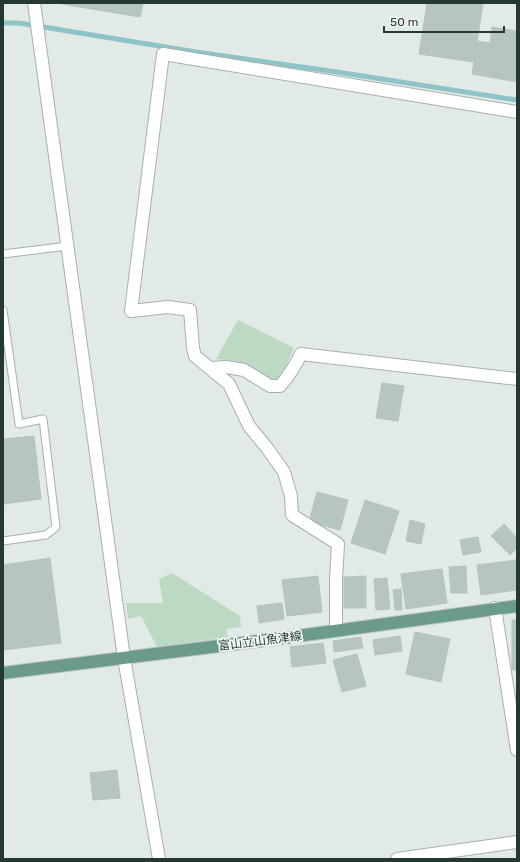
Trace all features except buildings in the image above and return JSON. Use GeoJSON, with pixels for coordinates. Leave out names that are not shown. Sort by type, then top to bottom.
{"type":"FeatureCollection","features":[{"type":"Feature","properties":{"kind":"main road","name":"富山立山魚津線"},"geometry":{"type":"LineString","coordinates":[[3,673],[336,631],[517,606]]}},
{"type":"Feature","properties":{"kind":"street"},"geometry":{"type":"LineString","coordinates":[[34,3],[124,658],[159,859]]}},
{"type":"Feature","properties":{"kind":"street"},"geometry":{"type":"LineString","coordinates":[[336,631],[338,544],[292,515],[291,496],[284,472],[249,426],[228,384],[195,356],[190,310],[168,307],[131,311],[163,54],[517,112]]}},
{"type":"Feature","properties":{"kind":"street"},"geometry":{"type":"LineString","coordinates":[[210,368],[244,370],[270,386],[280,386],[296,365],[301,354],[517,379]]}},
{"type":"Feature","properties":{"kind":"street"},"geometry":{"type":"LineString","coordinates":[[495,608],[517,750]]}},
{"type":"Feature","properties":{"kind":"street"},"geometry":{"type":"LineString","coordinates":[[397,859],[517,842]]}},
{"type":"Feature","properties":{"kind":"lane"},"geometry":{"type":"LineString","coordinates":[[3,254],[68,246]]}},
{"type":"Feature","properties":{"kind":"lane"},"geometry":{"type":"LineString","coordinates":[[3,310],[19,424],[43,419],[56,527],[46,536],[3,541]]}},
{"type":"Feature","properties":{"kind":"green space"},"geometry":{"type":"Polygon","coordinates":[[[238,320],[294,348],[281,377],[275,381],[245,364],[235,361],[216,359],[238,320]]]}},
{"type":"Feature","properties":{"kind":"green space"},"geometry":{"type":"Polygon","coordinates":[[[172,573],[240,616],[241,627],[226,629],[228,637],[157,647],[141,616],[128,619],[126,603],[163,603],[159,579],[172,573]]]}},
{"type":"Feature","properties":{"kind":"waterway"},"geometry":{"type":"LineString","coordinates":[[3,23],[19,23],[196,52],[517,100]]}}]}
